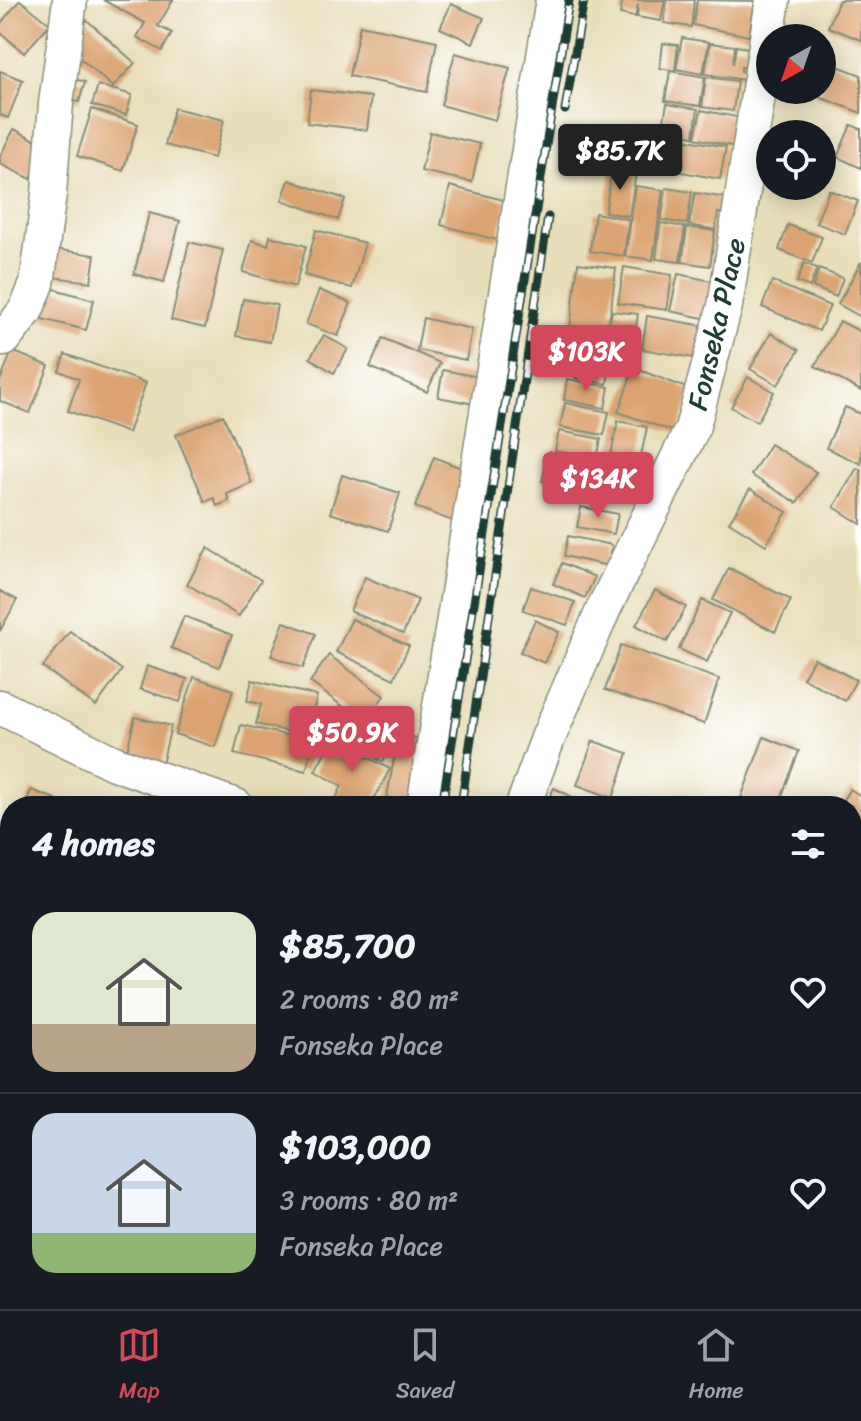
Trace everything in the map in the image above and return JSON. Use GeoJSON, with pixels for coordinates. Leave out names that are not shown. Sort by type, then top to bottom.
{"type":"FeatureCollection","features":[{"type":"Feature","properties":{"kind":"street"},"geometry":{"type":"LineString","coordinates":[[0,338],[4,339],[26,310],[37,284],[70,0]]}},
{"type":"Feature","properties":{"kind":"street"},"geometry":{"type":"LineString","coordinates":[[426,796],[553,0]]}},
{"type":"Feature","properties":{"kind":"street","name":"Fonseka Place"},"geometry":{"type":"LineString","coordinates":[[527,796],[604,608],[692,429],[725,306],[773,0]]}},
{"type":"Feature","properties":{"kind":"street"},"geometry":{"type":"LineString","coordinates":[[0,707],[114,763],[208,796]]}},
{"type":"Feature","properties":{"kind":"building"},"geometry":{"type":"Polygon","coordinates":[[[20,0],[50,24],[24,53],[0,32],[0,24],[20,0]]]}},
{"type":"Feature","properties":{"kind":"building"},"geometry":{"type":"Polygon","coordinates":[[[103,0],[173,0],[158,26],[172,33],[162,51],[137,37],[145,23],[103,0]]]}},
{"type":"Feature","properties":{"kind":"building"},"geometry":{"type":"Polygon","coordinates":[[[623,0],[665,0],[661,21],[637,17],[638,4],[635,17],[620,14],[623,0]]]}},
{"type":"Feature","properties":{"kind":"building"},"geometry":{"type":"Polygon","coordinates":[[[667,0],[694,0],[691,27],[664,23],[667,0]]]}},
{"type":"Feature","properties":{"kind":"building"},"geometry":{"type":"Polygon","coordinates":[[[697,0],[755,1],[749,36],[693,25],[697,0]]]}},
{"type":"Feature","properties":{"kind":"building"},"geometry":{"type":"Polygon","coordinates":[[[839,0],[861,0],[861,40],[836,30],[836,24],[829,24],[839,0]]]}},
{"type":"Feature","properties":{"kind":"building"},"geometry":{"type":"Polygon","coordinates":[[[451,4],[484,18],[473,43],[440,28],[451,4]]]}},
{"type":"Feature","properties":{"kind":"building"},"geometry":{"type":"Polygon","coordinates":[[[87,20],[135,63],[113,87],[65,45],[87,20]]]}},
{"type":"Feature","properties":{"kind":"building"},"geometry":{"type":"Polygon","coordinates":[[[360,25],[437,41],[427,92],[349,76],[360,25]]]}},
{"type":"Feature","properties":{"kind":"building"},"geometry":{"type":"Polygon","coordinates":[[[682,38],[709,42],[703,74],[676,69],[682,38]]]}},
{"type":"Feature","properties":{"kind":"building"},"geometry":{"type":"Polygon","coordinates":[[[663,43],[678,45],[675,71],[660,68],[663,43]]]}},
{"type":"Feature","properties":{"kind":"building"},"geometry":{"type":"Polygon","coordinates":[[[710,43],[735,46],[733,64],[736,46],[756,49],[756,57],[748,68],[741,67],[741,71],[752,72],[751,81],[705,74],[710,43]]]}},
{"type":"Feature","properties":{"kind":"building"},"geometry":{"type":"Polygon","coordinates":[[[455,53],[510,68],[495,120],[441,105],[455,53]]]}},
{"type":"Feature","properties":{"kind":"building"},"geometry":{"type":"Polygon","coordinates":[[[836,65],[861,75],[861,113],[836,103],[836,65]]]}},
{"type":"Feature","properties":{"kind":"building"},"geometry":{"type":"Polygon","coordinates":[[[0,71],[23,80],[8,118],[0,115],[0,71]]]}},
{"type":"Feature","properties":{"kind":"building"},"geometry":{"type":"Polygon","coordinates":[[[670,71],[705,77],[700,106],[665,101],[670,71]]]}},
{"type":"Feature","properties":{"kind":"building"},"geometry":{"type":"Polygon","coordinates":[[[68,77],[85,82],[79,102],[62,98],[68,77]]]}},
{"type":"Feature","properties":{"kind":"building"},"geometry":{"type":"Polygon","coordinates":[[[706,77],[737,81],[733,111],[702,107],[706,77]]]}},
{"type":"Feature","properties":{"kind":"building"},"geometry":{"type":"Polygon","coordinates":[[[98,85],[132,95],[126,115],[92,105],[98,85]]]}},
{"type":"Feature","properties":{"kind":"building"},"geometry":{"type":"Polygon","coordinates":[[[311,90],[371,97],[367,130],[307,123],[311,90]]]}},
{"type":"Feature","properties":{"kind":"building"},"geometry":{"type":"Polygon","coordinates":[[[667,104],[698,109],[694,136],[662,131],[667,104]]]}},
{"type":"Feature","properties":{"kind":"building"},"geometry":{"type":"Polygon","coordinates":[[[174,108],[224,120],[214,158],[165,145],[174,108]]]}},
{"type":"Feature","properties":{"kind":"building"},"geometry":{"type":"Polygon","coordinates":[[[92,109],[138,124],[123,171],[77,156],[92,109]]]}},
{"type":"Feature","properties":{"kind":"building"},"geometry":{"type":"Polygon","coordinates":[[[701,110],[746,119],[740,148],[695,138],[701,110]]]}},
{"type":"Feature","properties":{"kind":"building"},"geometry":{"type":"Polygon","coordinates":[[[851,125],[861,129],[861,168],[837,157],[851,125]]]}},
{"type":"Feature","properties":{"kind":"building"},"geometry":{"type":"Polygon","coordinates":[[[14,129],[47,146],[31,179],[0,164],[0,156],[14,129]]]}},
{"type":"Feature","properties":{"kind":"building"},"geometry":{"type":"Polygon","coordinates":[[[430,132],[480,144],[472,182],[421,171],[430,132]]]}},
{"type":"Feature","properties":{"kind":"building"},"geometry":{"type":"Polygon","coordinates":[[[672,137],[726,147],[720,179],[666,169],[672,137]]]}},
{"type":"Feature","properties":{"kind":"building"},"geometry":{"type":"Polygon","coordinates":[[[612,169],[636,173],[629,216],[605,212],[612,169]]]}},
{"type":"Feature","properties":{"kind":"building"},"geometry":{"type":"Polygon","coordinates":[[[289,180],[345,199],[338,220],[282,200],[289,180]]]}},
{"type":"Feature","properties":{"kind":"building"},"geometry":{"type":"Polygon","coordinates":[[[450,186],[507,201],[497,240],[441,225],[450,186]]]}},
{"type":"Feature","properties":{"kind":"building"},"geometry":{"type":"Polygon","coordinates":[[[636,186],[663,190],[653,260],[625,256],[636,186]]]}},
{"type":"Feature","properties":{"kind":"building"},"geometry":{"type":"Polygon","coordinates":[[[666,188],[692,192],[687,224],[661,220],[666,188]]]}},
{"type":"Feature","properties":{"kind":"building"},"geometry":{"type":"Polygon","coordinates":[[[695,193],[734,199],[731,215],[718,213],[715,230],[689,225],[695,193]]]}},
{"type":"Feature","properties":{"kind":"building"},"geometry":{"type":"Polygon","coordinates":[[[836,193],[858,201],[845,234],[816,223],[825,200],[836,200],[836,193]]]}},
{"type":"Feature","properties":{"kind":"building"},"geometry":{"type":"Polygon","coordinates":[[[149,213],[180,221],[164,282],[134,274],[149,213]]]}},
{"type":"Feature","properties":{"kind":"building"},"geometry":{"type":"Polygon","coordinates":[[[595,213],[629,219],[624,256],[590,251],[595,213]]]}},
{"type":"Feature","properties":{"kind":"building"},"geometry":{"type":"Polygon","coordinates":[[[660,223],[685,227],[680,262],[656,259],[660,223]]]}},
{"type":"Feature","properties":{"kind":"building"},"geometry":{"type":"Polygon","coordinates":[[[788,225],[822,237],[812,263],[779,250],[788,225]]]}},
{"type":"Feature","properties":{"kind":"building"},"geometry":{"type":"Polygon","coordinates":[[[687,227],[715,231],[710,266],[682,262],[687,227]]]}},
{"type":"Feature","properties":{"kind":"building"},"geometry":{"type":"Polygon","coordinates":[[[316,230],[365,243],[352,288],[304,275],[316,230]]]}},
{"type":"Feature","properties":{"kind":"building"},"geometry":{"type":"Polygon","coordinates":[[[270,236],[306,246],[295,287],[243,272],[252,240],[268,245],[270,236]]]}},
{"type":"Feature","properties":{"kind":"building"},"geometry":{"type":"Polygon","coordinates":[[[189,242],[223,250],[205,328],[171,320],[189,242]]]}},
{"type":"Feature","properties":{"kind":"building"},"geometry":{"type":"Polygon","coordinates":[[[47,248],[95,255],[91,282],[44,276],[47,248]]]}},
{"type":"Feature","properties":{"kind":"building"},"geometry":{"type":"Polygon","coordinates":[[[861,262],[861,317],[838,304],[861,262]]]}},
{"type":"Feature","properties":{"kind":"building"},"geometry":{"type":"Polygon","coordinates":[[[578,263],[616,268],[609,324],[612,311],[638,314],[634,342],[569,336],[578,263]]]}},
{"type":"Feature","properties":{"kind":"building"},"geometry":{"type":"Polygon","coordinates":[[[804,263],[817,268],[810,287],[797,282],[804,263]]]}},
{"type":"Feature","properties":{"kind":"building"},"geometry":{"type":"Polygon","coordinates":[[[624,267],[672,275],[667,310],[618,303],[624,267]]]}},
{"type":"Feature","properties":{"kind":"building"},"geometry":{"type":"Polygon","coordinates":[[[819,269],[843,278],[836,297],[813,287],[819,269]]]}},
{"type":"Feature","properties":{"kind":"building"},"geometry":{"type":"Polygon","coordinates":[[[678,274],[716,282],[708,319],[670,311],[678,274]]]}},
{"type":"Feature","properties":{"kind":"building"},"geometry":{"type":"Polygon","coordinates":[[[772,281],[830,306],[819,331],[762,307],[772,281]]]}},
{"type":"Feature","properties":{"kind":"building"},"geometry":{"type":"Polygon","coordinates":[[[43,286],[94,300],[86,330],[34,317],[43,286]]]}},
{"type":"Feature","properties":{"kind":"building"},"geometry":{"type":"Polygon","coordinates":[[[319,290],[351,303],[338,336],[306,324],[319,290]]]}},
{"type":"Feature","properties":{"kind":"building"},"geometry":{"type":"Polygon","coordinates":[[[243,299],[277,305],[270,342],[236,336],[243,299]]]}},
{"type":"Feature","properties":{"kind":"building"},"geometry":{"type":"Polygon","coordinates":[[[647,316],[705,326],[700,359],[642,349],[647,316]]]}},
{"type":"Feature","properties":{"kind":"building"},"geometry":{"type":"Polygon","coordinates":[[[423,318],[472,329],[466,360],[417,350],[423,318]]]}},
{"type":"Feature","properties":{"kind":"building"},"geometry":{"type":"Polygon","coordinates":[[[840,321],[861,332],[861,391],[815,366],[840,321]]]}},
{"type":"Feature","properties":{"kind":"building"},"geometry":{"type":"Polygon","coordinates":[[[771,333],[799,350],[778,385],[750,369],[771,333]]]}},
{"type":"Feature","properties":{"kind":"building"},"geometry":{"type":"Polygon","coordinates":[[[324,335],[348,349],[334,373],[310,358],[324,335]]]}},
{"type":"Feature","properties":{"kind":"building"},"geometry":{"type":"Polygon","coordinates":[[[383,338],[440,363],[427,392],[370,367],[383,338]]]}},
{"type":"Feature","properties":{"kind":"building"},"geometry":{"type":"Polygon","coordinates":[[[582,348],[612,354],[607,384],[576,378],[582,348]]]}},
{"type":"Feature","properties":{"kind":"building"},"geometry":{"type":"Polygon","coordinates":[[[12,351],[49,366],[30,413],[0,401],[0,381],[12,351]]]}},
{"type":"Feature","properties":{"kind":"building"},"geometry":{"type":"Polygon","coordinates":[[[65,354],[146,383],[128,433],[68,411],[79,379],[59,371],[65,354]]]}},
{"type":"Feature","properties":{"kind":"building"},"geometry":{"type":"Polygon","coordinates":[[[634,368],[692,390],[677,433],[618,412],[634,368]]]}},
{"type":"Feature","properties":{"kind":"building"},"geometry":{"type":"Polygon","coordinates":[[[443,370],[480,377],[474,404],[438,397],[443,370]]]}},
{"type":"Feature","properties":{"kind":"building"},"geometry":{"type":"Polygon","coordinates":[[[748,377],[774,392],[757,422],[731,407],[748,377]]]}},
{"type":"Feature","properties":{"kind":"building"},"geometry":{"type":"Polygon","coordinates":[[[567,379],[609,387],[605,408],[564,400],[567,379]]]}},
{"type":"Feature","properties":{"kind":"building"},"geometry":{"type":"Polygon","coordinates":[[[565,403],[609,412],[604,435],[560,427],[565,403]]]}},
{"type":"Feature","properties":{"kind":"building"},"geometry":{"type":"Polygon","coordinates":[[[845,407],[861,414],[861,464],[826,448],[845,407]]]}},
{"type":"Feature","properties":{"kind":"building"},"geometry":{"type":"Polygon","coordinates":[[[223,415],[252,483],[227,494],[229,501],[217,506],[214,498],[205,502],[176,435],[223,415]]]}},
{"type":"Feature","properties":{"kind":"building"},"geometry":{"type":"Polygon","coordinates":[[[618,421],[647,427],[640,461],[611,455],[618,421]]]}},
{"type":"Feature","properties":{"kind":"building"},"geometry":{"type":"Polygon","coordinates":[[[559,431],[601,439],[597,459],[555,451],[559,431]]]}},
{"type":"Feature","properties":{"kind":"building"},"geometry":{"type":"Polygon","coordinates":[[[770,444],[816,472],[797,503],[751,475],[770,444]]]}},
{"type":"Feature","properties":{"kind":"building"},"geometry":{"type":"Polygon","coordinates":[[[549,452],[598,464],[591,492],[542,481],[549,452]]]}},
{"type":"Feature","properties":{"kind":"building"},"geometry":{"type":"Polygon","coordinates":[[[434,457],[473,473],[455,522],[415,507],[434,457]]]}},
{"type":"Feature","properties":{"kind":"building"},"geometry":{"type":"Polygon","coordinates":[[[611,459],[640,465],[633,499],[605,493],[611,459]]]}},
{"type":"Feature","properties":{"kind":"building"},"geometry":{"type":"Polygon","coordinates":[[[857,468],[861,470],[861,524],[834,507],[857,468]]]}},
{"type":"Feature","properties":{"kind":"building"},"geometry":{"type":"Polygon","coordinates":[[[342,475],[400,493],[388,531],[330,513],[342,475]]]}},
{"type":"Feature","properties":{"kind":"building"},"geometry":{"type":"Polygon","coordinates":[[[750,489],[787,512],[766,545],[729,522],[750,489]]]}},
{"type":"Feature","properties":{"kind":"building"},"geometry":{"type":"Polygon","coordinates":[[[581,507],[618,514],[614,534],[577,527],[581,507]]]}},
{"type":"Feature","properties":{"kind":"building"},"geometry":{"type":"Polygon","coordinates":[[[568,536],[612,545],[608,566],[564,556],[568,536]]]}},
{"type":"Feature","properties":{"kind":"building"},"geometry":{"type":"Polygon","coordinates":[[[208,548],[261,580],[239,616],[187,584],[208,548]]]}},
{"type":"Feature","properties":{"kind":"building"},"geometry":{"type":"Polygon","coordinates":[[[562,563],[595,577],[585,598],[553,584],[562,563]]]}},
{"type":"Feature","properties":{"kind":"building"},"geometry":{"type":"Polygon","coordinates":[[[729,568],[791,600],[775,632],[713,600],[729,568]]]}},
{"type":"Feature","properties":{"kind":"building"},"geometry":{"type":"Polygon","coordinates":[[[365,577],[418,600],[403,634],[350,611],[365,577]]]}},
{"type":"Feature","properties":{"kind":"building"},"geometry":{"type":"Polygon","coordinates":[[[531,587],[575,602],[567,625],[523,610],[531,587]]]}},
{"type":"Feature","properties":{"kind":"building"},"geometry":{"type":"Polygon","coordinates":[[[655,590],[686,607],[667,642],[636,625],[655,590]]]}},
{"type":"Feature","properties":{"kind":"building"},"geometry":{"type":"Polygon","coordinates":[[[0,591],[17,600],[0,631],[0,591]]]}},
{"type":"Feature","properties":{"kind":"building"},"geometry":{"type":"Polygon","coordinates":[[[702,600],[730,613],[707,662],[679,649],[702,600]]]}},
{"type":"Feature","properties":{"kind":"building"},"geometry":{"type":"Polygon","coordinates":[[[184,616],[232,635],[219,667],[171,648],[184,616]]]}},
{"type":"Feature","properties":{"kind":"building"},"geometry":{"type":"Polygon","coordinates":[[[352,619],[409,646],[394,679],[336,652],[352,619]]]}},
{"type":"Feature","properties":{"kind":"building"},"geometry":{"type":"Polygon","coordinates":[[[535,620],[559,632],[544,663],[520,652],[535,620]]]}},
{"type":"Feature","properties":{"kind":"building"},"geometry":{"type":"Polygon","coordinates":[[[284,622],[316,634],[303,668],[271,656],[284,622]]]}},
{"type":"Feature","properties":{"kind":"building"},"geometry":{"type":"Polygon","coordinates":[[[70,631],[122,670],[96,706],[43,667],[70,631]]]}},
{"type":"Feature","properties":{"kind":"building"},"geometry":{"type":"Polygon","coordinates":[[[621,645],[719,679],[704,724],[605,690],[621,645]]]}},
{"type":"Feature","properties":{"kind":"building"},"geometry":{"type":"Polygon","coordinates":[[[329,655],[384,696],[364,722],[310,682],[329,655]]]}},
{"type":"Feature","properties":{"kind":"building"},"geometry":{"type":"Polygon","coordinates":[[[814,658],[856,680],[845,701],[803,678],[814,658]]]}},
{"type":"Feature","properties":{"kind":"building"},"geometry":{"type":"Polygon","coordinates":[[[147,666],[187,679],[180,702],[140,689],[147,666]]]}},
{"type":"Feature","properties":{"kind":"building"},"geometry":{"type":"Polygon","coordinates":[[[194,677],[233,690],[215,747],[175,734],[194,677]]]}},
{"type":"Feature","properties":{"kind":"building"},"geometry":{"type":"Polygon","coordinates":[[[252,680],[317,696],[307,736],[256,724],[261,704],[247,701],[252,680]]]}},
{"type":"Feature","properties":{"kind":"building"},"geometry":{"type":"Polygon","coordinates":[[[135,717],[171,726],[162,764],[126,755],[135,717]]]}},
{"type":"Feature","properties":{"kind":"building"},"geometry":{"type":"Polygon","coordinates":[[[241,725],[313,741],[306,771],[234,754],[241,725]]]}},
{"type":"Feature","properties":{"kind":"building"},"geometry":{"type":"Polygon","coordinates":[[[375,727],[396,737],[383,762],[362,751],[375,727]]]}},
{"type":"Feature","properties":{"kind":"building"},"geometry":{"type":"Polygon","coordinates":[[[399,734],[425,740],[414,796],[387,796],[399,734]]]}},
{"type":"Feature","properties":{"kind":"building"},"geometry":{"type":"Polygon","coordinates":[[[764,737],[799,751],[782,796],[742,796],[764,737]]]}},
{"type":"Feature","properties":{"kind":"building"},"geometry":{"type":"Polygon","coordinates":[[[332,739],[390,769],[376,796],[337,796],[342,786],[315,771],[332,739]]]}},
{"type":"Feature","properties":{"kind":"building"},"geometry":{"type":"Polygon","coordinates":[[[593,741],[628,753],[614,796],[577,785],[593,741]]]}},
{"type":"Feature","properties":{"kind":"building"},"geometry":{"type":"Polygon","coordinates":[[[554,788],[570,796],[550,796],[554,788]]]}},
{"type":"Feature","properties":{"kind":"building"},"geometry":{"type":"Polygon","coordinates":[[[850,789],[861,796],[845,796],[850,789]]]}},
{"type":"Feature","properties":{"kind":"building"},"geometry":{"type":"Polygon","coordinates":[[[31,790],[48,796],[29,796],[31,790]]]}},
{"type":"Feature","properties":{"kind":"railway"},"geometry":{"type":"LineString","coordinates":[[444,796],[569,0]]}},
{"type":"Feature","properties":{"kind":"railway"},"geometry":{"type":"LineString","coordinates":[[565,110],[584,0]]}},
{"type":"Feature","properties":{"kind":"railway"},"geometry":{"type":"LineString","coordinates":[[462,796],[548,217]]}}]}
